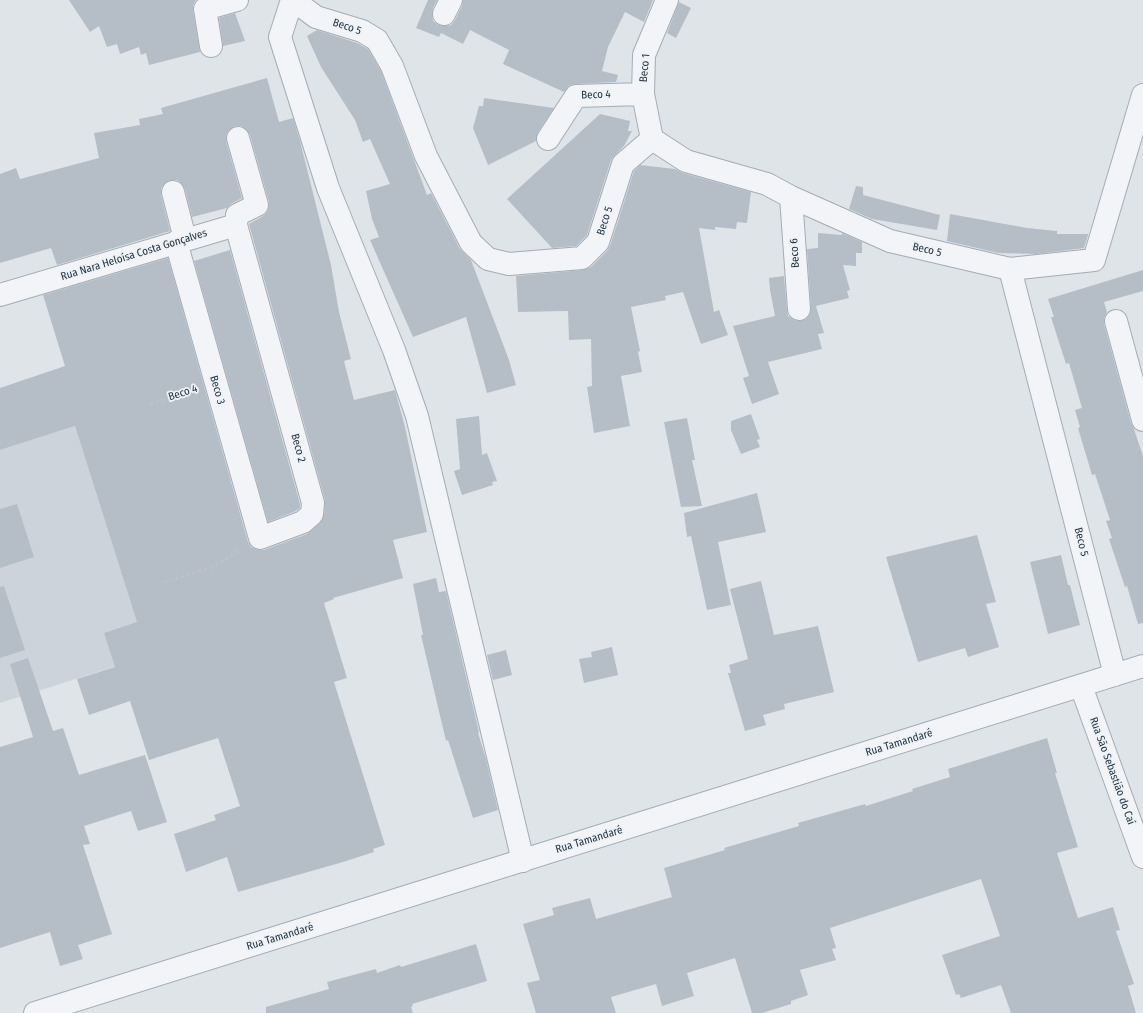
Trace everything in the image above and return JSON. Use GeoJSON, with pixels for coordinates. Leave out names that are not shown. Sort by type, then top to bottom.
{"type":"FeatureCollection","features":[{"type":"Feature","properties":{"kind":"street"},"geometry":{"type":"LineString","coordinates":[[211,46],[205,9],[237,0]]}},
{"type":"Feature","properties":{"kind":"street"},"geometry":{"type":"LineString","coordinates":[[292,0],[280,37],[328,188],[394,350],[417,416],[523,861]]}},
{"type":"Feature","properties":{"kind":"street","name":"Beco 5"},"geometry":{"type":"LineString","coordinates":[[292,0],[316,17],[362,31],[377,40],[392,66],[426,156],[471,243],[488,259],[509,264],[582,258],[598,242],[623,164],[652,139],[686,161],[767,184],[791,197],[890,241],[1010,269],[1094,260],[1143,95]]}},
{"type":"Feature","properties":{"kind":"street","name":"Beco 1"},"geometry":{"type":"LineString","coordinates":[[652,139],[644,94],[644,55],[667,0]]}},
{"type":"Feature","properties":{"kind":"street","name":"Beco 4"},"geometry":{"type":"LineString","coordinates":[[548,139],[576,96],[644,94]]}},
{"type":"Feature","properties":{"kind":"street"},"geometry":{"type":"LineString","coordinates":[[236,224],[237,215],[258,205],[238,138]]}},
{"type":"Feature","properties":{"kind":"street","name":"Beco 3"},"geometry":{"type":"LineString","coordinates":[[173,192],[180,241],[215,383],[260,538]]}},
{"type":"Feature","properties":{"kind":"street","name":"Beco 6"},"geometry":{"type":"LineString","coordinates":[[791,197],[799,309]]}},
{"type":"Feature","properties":{"kind":"street","name":"Rua Nara Heloísa Costa Gonçalves"},"geometry":{"type":"LineString","coordinates":[[0,295],[236,224]]}},
{"type":"Feature","properties":{"kind":"street","name":"Beco 2"},"geometry":{"type":"LineString","coordinates":[[236,224],[313,503],[312,514],[303,522],[260,538]]}},
{"type":"Feature","properties":{"kind":"street","name":"Beco 5"},"geometry":{"type":"LineString","coordinates":[[1010,269],[1115,675]]}},
{"type":"Feature","properties":{"kind":"street"},"geometry":{"type":"LineString","coordinates":[[1116,321],[1143,420]]}},
{"type":"Feature","properties":{"kind":"street","name":"Rua Tamandaré"},"geometry":{"type":"LineString","coordinates":[[36,1013],[1143,666]]}},
{"type":"Feature","properties":{"kind":"street","name":"Rua São Sebastião do Caí"},"geometry":{"type":"LineString","coordinates":[[1081,686],[1143,857]]}},
{"type":"Feature","properties":{"kind":"path","name":"Beco 4"},"geometry":{"type":"LineString","coordinates":[[150,404],[215,383]]}},
{"type":"Feature","properties":{"kind":"path"},"geometry":{"type":"LineString","coordinates":[[164,582],[213,567],[260,538]]}},
{"type":"Feature","properties":{"kind":"shaded area"},"geometry":{"type":"Polygon","coordinates":[[[75,426],[148,656],[0,703],[0,450],[75,426]]]}},
{"type":"Feature","properties":{"kind":"building"},"geometry":{"type":"Polygon","coordinates":[[[69,0],[196,0],[193,5],[193,11],[200,52],[149,65],[146,53],[141,55],[139,47],[120,54],[117,44],[107,47],[99,26],[90,32],[69,0]]]}},
{"type":"Feature","properties":{"kind":"building"},"geometry":{"type":"Polygon","coordinates":[[[428,0],[437,0],[433,8],[433,21],[438,25],[444,26],[451,25],[455,20],[462,6],[463,0],[653,0],[644,22],[625,12],[608,47],[602,71],[618,75],[616,82],[575,84],[570,85],[564,92],[503,64],[509,50],[470,30],[463,44],[441,33],[439,37],[416,28],[428,0]]]}},
{"type":"Feature","properties":{"kind":"building"},"geometry":{"type":"Polygon","coordinates":[[[679,2],[691,8],[676,38],[667,33],[679,2]]]}},
{"type":"Feature","properties":{"kind":"building"},"geometry":{"type":"Polygon","coordinates":[[[235,13],[245,41],[223,46],[219,18],[235,13]]]}},
{"type":"Feature","properties":{"kind":"building"},"geometry":{"type":"Polygon","coordinates":[[[317,30],[357,43],[368,49],[381,71],[427,195],[431,193],[460,249],[471,260],[509,360],[516,385],[487,393],[466,317],[413,337],[370,240],[379,237],[372,219],[366,191],[390,184],[370,139],[363,142],[355,120],[321,67],[307,36],[317,30]]]}},
{"type":"Feature","properties":{"kind":"building"},"geometry":{"type":"Polygon","coordinates":[[[267,78],[279,122],[293,118],[300,141],[331,265],[339,312],[351,359],[344,361],[354,400],[395,390],[405,427],[427,532],[393,540],[403,578],[333,598],[334,599],[324,603],[347,678],[334,682],[385,845],[373,849],[374,852],[343,862],[238,892],[227,857],[186,872],[174,834],[216,820],[214,815],[240,806],[218,738],[149,760],[130,701],[89,715],[77,679],[115,667],[104,633],[137,622],[75,426],[0,450],[0,388],[65,366],[43,295],[168,258],[248,542],[251,547],[257,550],[264,550],[307,534],[320,523],[324,515],[325,500],[249,224],[263,216],[269,207],[269,202],[250,135],[246,129],[241,126],[235,126],[229,130],[226,135],[226,141],[242,198],[227,208],[192,217],[185,189],[177,180],[170,180],[161,188],[161,195],[170,231],[57,265],[51,248],[0,263],[0,174],[16,168],[20,179],[99,158],[94,133],[140,125],[139,119],[163,114],[161,108],[267,78]]]}},
{"type":"Feature","properties":{"kind":"building"},"geometry":{"type":"Polygon","coordinates":[[[484,98],[554,108],[538,132],[536,141],[488,165],[473,128],[479,106],[483,106],[484,98]]]}},
{"type":"Feature","properties":{"kind":"building"},"geometry":{"type":"Polygon","coordinates":[[[600,114],[630,121],[628,131],[632,131],[624,146],[611,160],[587,235],[576,246],[552,248],[507,199],[600,114]]]}},
{"type":"Feature","properties":{"kind":"building"},"geometry":{"type":"Polygon","coordinates":[[[640,165],[675,169],[683,173],[751,192],[747,223],[737,222],[736,229],[715,227],[715,230],[699,228],[714,312],[719,310],[728,335],[701,344],[683,292],[665,296],[666,300],[631,307],[640,351],[638,352],[642,372],[621,376],[630,426],[594,433],[587,387],[592,386],[591,339],[569,340],[568,311],[518,312],[516,276],[583,270],[591,267],[610,246],[634,171],[640,165]]]}},
{"type":"Feature","properties":{"kind":"building"},"geometry":{"type":"Polygon","coordinates":[[[856,186],[863,187],[863,195],[940,215],[937,230],[872,219],[849,209],[856,186]]]}},
{"type":"Feature","properties":{"kind":"building"},"geometry":{"type":"Polygon","coordinates":[[[950,214],[1027,228],[1057,231],[1057,234],[1088,235],[1084,248],[1037,254],[998,253],[947,241],[950,214]]]}},
{"type":"Feature","properties":{"kind":"building"},"geometry":{"type":"Polygon","coordinates":[[[818,233],[842,235],[842,233],[862,242],[862,253],[856,253],[856,266],[843,265],[850,290],[847,291],[849,298],[816,306],[824,333],[818,334],[822,349],[768,362],[779,394],[752,404],[743,378],[749,376],[733,326],[775,316],[769,278],[784,276],[788,316],[794,320],[800,321],[806,319],[810,314],[811,308],[807,249],[818,248],[818,233]]]}},
{"type":"Feature","properties":{"kind":"building"},"geometry":{"type":"Polygon","coordinates":[[[230,250],[300,504],[300,508],[296,511],[268,522],[194,261],[230,250]]]}},
{"type":"Feature","properties":{"kind":"building"},"geometry":{"type":"Polygon","coordinates":[[[1143,270],[1143,291],[1104,302],[1107,312],[1104,318],[1104,324],[1131,423],[1143,456],[1143,623],[1138,624],[1127,586],[1125,587],[1109,539],[1112,538],[1106,521],[1110,520],[1095,474],[1092,475],[1078,428],[1080,427],[1075,410],[1082,408],[1069,363],[1066,364],[1051,317],[1054,317],[1048,299],[1143,270]]]}},
{"type":"Feature","properties":{"kind":"building"},"geometry":{"type":"Polygon","coordinates":[[[751,414],[760,439],[757,440],[760,447],[741,454],[731,430],[731,421],[751,414]]]}},
{"type":"Feature","properties":{"kind":"building"},"geometry":{"type":"Polygon","coordinates":[[[479,416],[482,455],[487,453],[497,481],[492,482],[493,485],[462,495],[454,471],[460,469],[456,419],[479,416]]]}},
{"type":"Feature","properties":{"kind":"building"},"geometry":{"type":"Polygon","coordinates":[[[687,418],[695,460],[692,460],[702,506],[681,507],[664,422],[687,418]]]}},
{"type":"Feature","properties":{"kind":"building"},"geometry":{"type":"Polygon","coordinates":[[[757,493],[766,532],[718,542],[731,605],[707,610],[691,536],[687,537],[684,513],[757,493]]]}},
{"type":"Feature","properties":{"kind":"building"},"geometry":{"type":"Polygon","coordinates":[[[17,504],[34,557],[0,568],[0,509],[17,504]]]}},
{"type":"Feature","properties":{"kind":"building"},"geometry":{"type":"Polygon","coordinates":[[[977,535],[996,602],[986,604],[999,647],[968,657],[965,648],[918,662],[886,557],[977,535]]]}},
{"type":"Feature","properties":{"kind":"building"},"geometry":{"type":"Polygon","coordinates":[[[1061,555],[1080,625],[1048,634],[1030,562],[1061,555]]]}},
{"type":"Feature","properties":{"kind":"building"},"geometry":{"type":"Polygon","coordinates":[[[436,578],[439,592],[446,591],[478,733],[486,759],[498,810],[473,818],[448,740],[446,741],[421,635],[423,635],[413,584],[436,578]]]}},
{"type":"Feature","properties":{"kind":"building"},"geometry":{"type":"Polygon","coordinates":[[[761,581],[774,635],[818,626],[834,692],[784,704],[785,709],[763,715],[766,725],[745,731],[728,673],[731,673],[729,665],[748,659],[730,589],[761,581]]]}},
{"type":"Feature","properties":{"kind":"building"},"geometry":{"type":"Polygon","coordinates":[[[4,586],[25,650],[0,658],[0,587],[4,586]]]}},
{"type":"Feature","properties":{"kind":"building"},"geometry":{"type":"Polygon","coordinates":[[[612,647],[618,675],[584,683],[579,659],[592,657],[591,652],[612,647]]]}},
{"type":"Feature","properties":{"kind":"building"},"geometry":{"type":"Polygon","coordinates":[[[506,650],[512,675],[493,680],[487,655],[506,650]]]}},
{"type":"Feature","properties":{"kind":"building"},"geometry":{"type":"Polygon","coordinates":[[[28,658],[53,731],[63,728],[79,775],[145,755],[167,822],[138,831],[131,811],[84,826],[90,844],[83,845],[112,934],[78,945],[83,959],[60,966],[50,932],[0,948],[0,747],[33,737],[10,664],[28,658]]]}},
{"type":"Feature","properties":{"kind":"building"},"geometry":{"type":"Polygon","coordinates":[[[1047,738],[1057,773],[1055,773],[1078,847],[1057,853],[1078,918],[1113,907],[1120,930],[1116,931],[1134,984],[1128,986],[1136,1013],[1011,1013],[1001,985],[961,998],[959,994],[956,995],[942,955],[1000,936],[981,879],[830,928],[836,948],[832,949],[836,960],[800,970],[808,995],[791,1001],[791,1004],[762,1013],[752,1013],[735,958],[687,973],[694,996],[662,1006],[656,984],[611,997],[616,1013],[536,1013],[527,983],[540,980],[523,924],[554,915],[552,908],[590,898],[596,919],[672,897],[664,868],[725,850],[724,848],[799,826],[798,823],[865,804],[866,806],[913,791],[912,789],[950,777],[948,769],[1047,738]]]}},
{"type":"Feature","properties":{"kind":"building"},"geometry":{"type":"Polygon","coordinates":[[[476,944],[487,981],[412,1004],[413,1006],[411,1007],[413,1013],[266,1013],[266,1007],[329,989],[327,982],[376,969],[377,973],[400,965],[401,967],[476,944]]]}}]}
